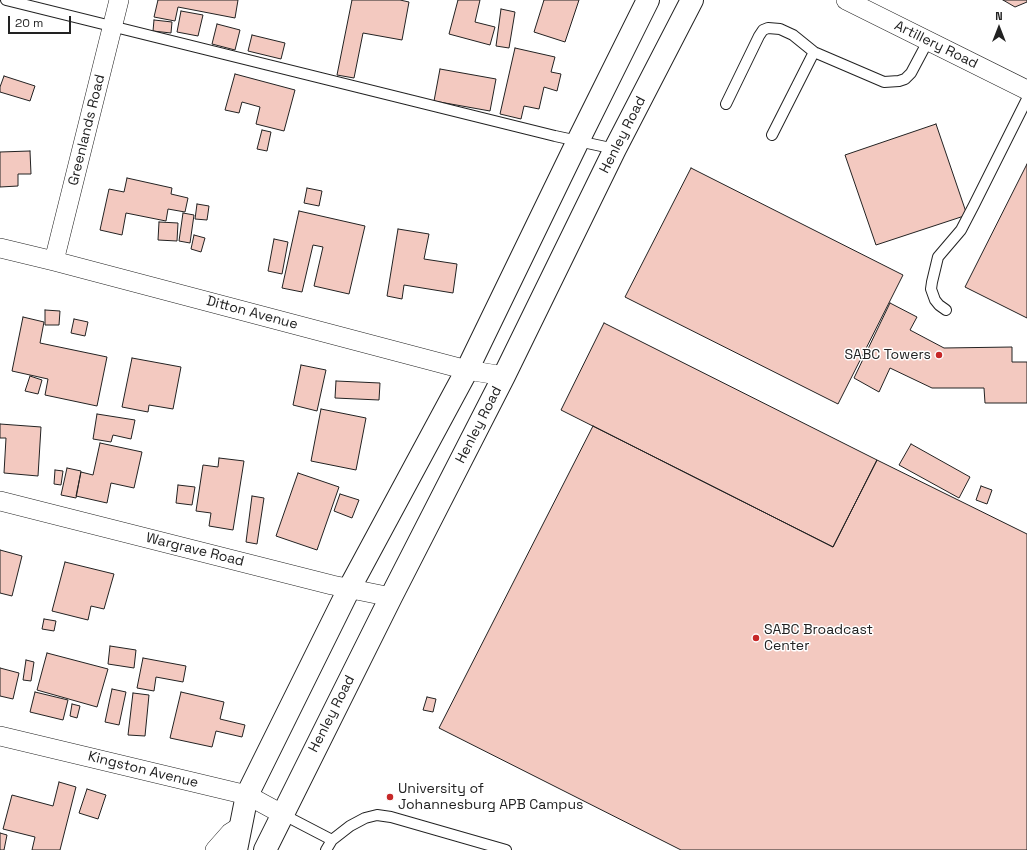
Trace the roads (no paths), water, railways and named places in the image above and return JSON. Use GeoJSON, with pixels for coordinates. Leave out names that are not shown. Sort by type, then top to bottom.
{"type":"FeatureCollection","features":[{"type":"Feature","properties":{"kind":"main road"},"geometry":{"type":"LineString","coordinates":[[236,850],[247,795],[349,589],[467,370],[648,0]]}},
{"type":"Feature","properties":{"kind":"main road","name":"Henley Road"},"geometry":{"type":"LineString","coordinates":[[265,850],[390,597],[504,376],[615,149],[692,0]]}},
{"type":"Feature","properties":{"kind":"street","name":"Greenlands Road"},"geometry":{"type":"LineString","coordinates":[[54,261],[119,0]]}},
{"type":"Feature","properties":{"kind":"street","name":"Artillery Road"},"geometry":{"type":"LineString","coordinates":[[846,0],[1027,90]]}},
{"type":"Feature","properties":{"kind":"street","name":"Ditton Avenue"},"geometry":{"type":"LineString","coordinates":[[0,248],[467,370],[504,376]]}},
{"type":"Feature","properties":{"kind":"street","name":"Wargrave Road"},"geometry":{"type":"LineString","coordinates":[[0,501],[349,589],[390,597]]}},
{"type":"Feature","properties":{"kind":"street","name":"Kingston Avenue"},"geometry":{"type":"LineString","coordinates":[[0,736],[247,795],[282,814]]}},
{"type":"Feature","properties":{"kind":"street"},"geometry":{"type":"LineString","coordinates":[[215,850],[230,833],[241,826]]}},
{"type":"Feature","properties":{"kind":"lane"},"geometry":{"type":"LineString","coordinates":[[6,0],[555,136],[615,149]]}},
{"type":"Feature","properties":{"kind":"lane"},"geometry":{"type":"LineString","coordinates":[[726,104],[763,30],[773,27],[780,29],[793,36],[814,52],[884,82],[899,82],[905,79],[911,73],[928,41]]}},
{"type":"Feature","properties":{"kind":"lane"},"geometry":{"type":"LineString","coordinates":[[772,134],[814,52]]}},
{"type":"Feature","properties":{"kind":"lane"},"geometry":{"type":"LineString","coordinates":[[946,310],[935,300],[931,289],[938,257],[961,230],[968,218],[1027,99]]}},
{"type":"Feature","properties":{"kind":"lane"},"geometry":{"type":"LineString","coordinates":[[282,814],[332,840]]}},
{"type":"Feature","properties":{"kind":"lane"},"geometry":{"type":"LineString","coordinates":[[326,850],[332,840],[350,826],[365,818],[377,815],[391,817],[506,850]]}},
{"type":"Feature","properties":{"kind":"place","name":"SABC Towers"},"geometry":{"type":"Point","coordinates":[939,355]}},
{"type":"Feature","properties":{"kind":"place","name":"SABC Broadcast Center"},"geometry":{"type":"Point","coordinates":[756,638]}},
{"type":"Feature","properties":{"kind":"place","name":"University of Johannesburg APB Campus"},"geometry":{"type":"Point","coordinates":[390,797]}}]}
